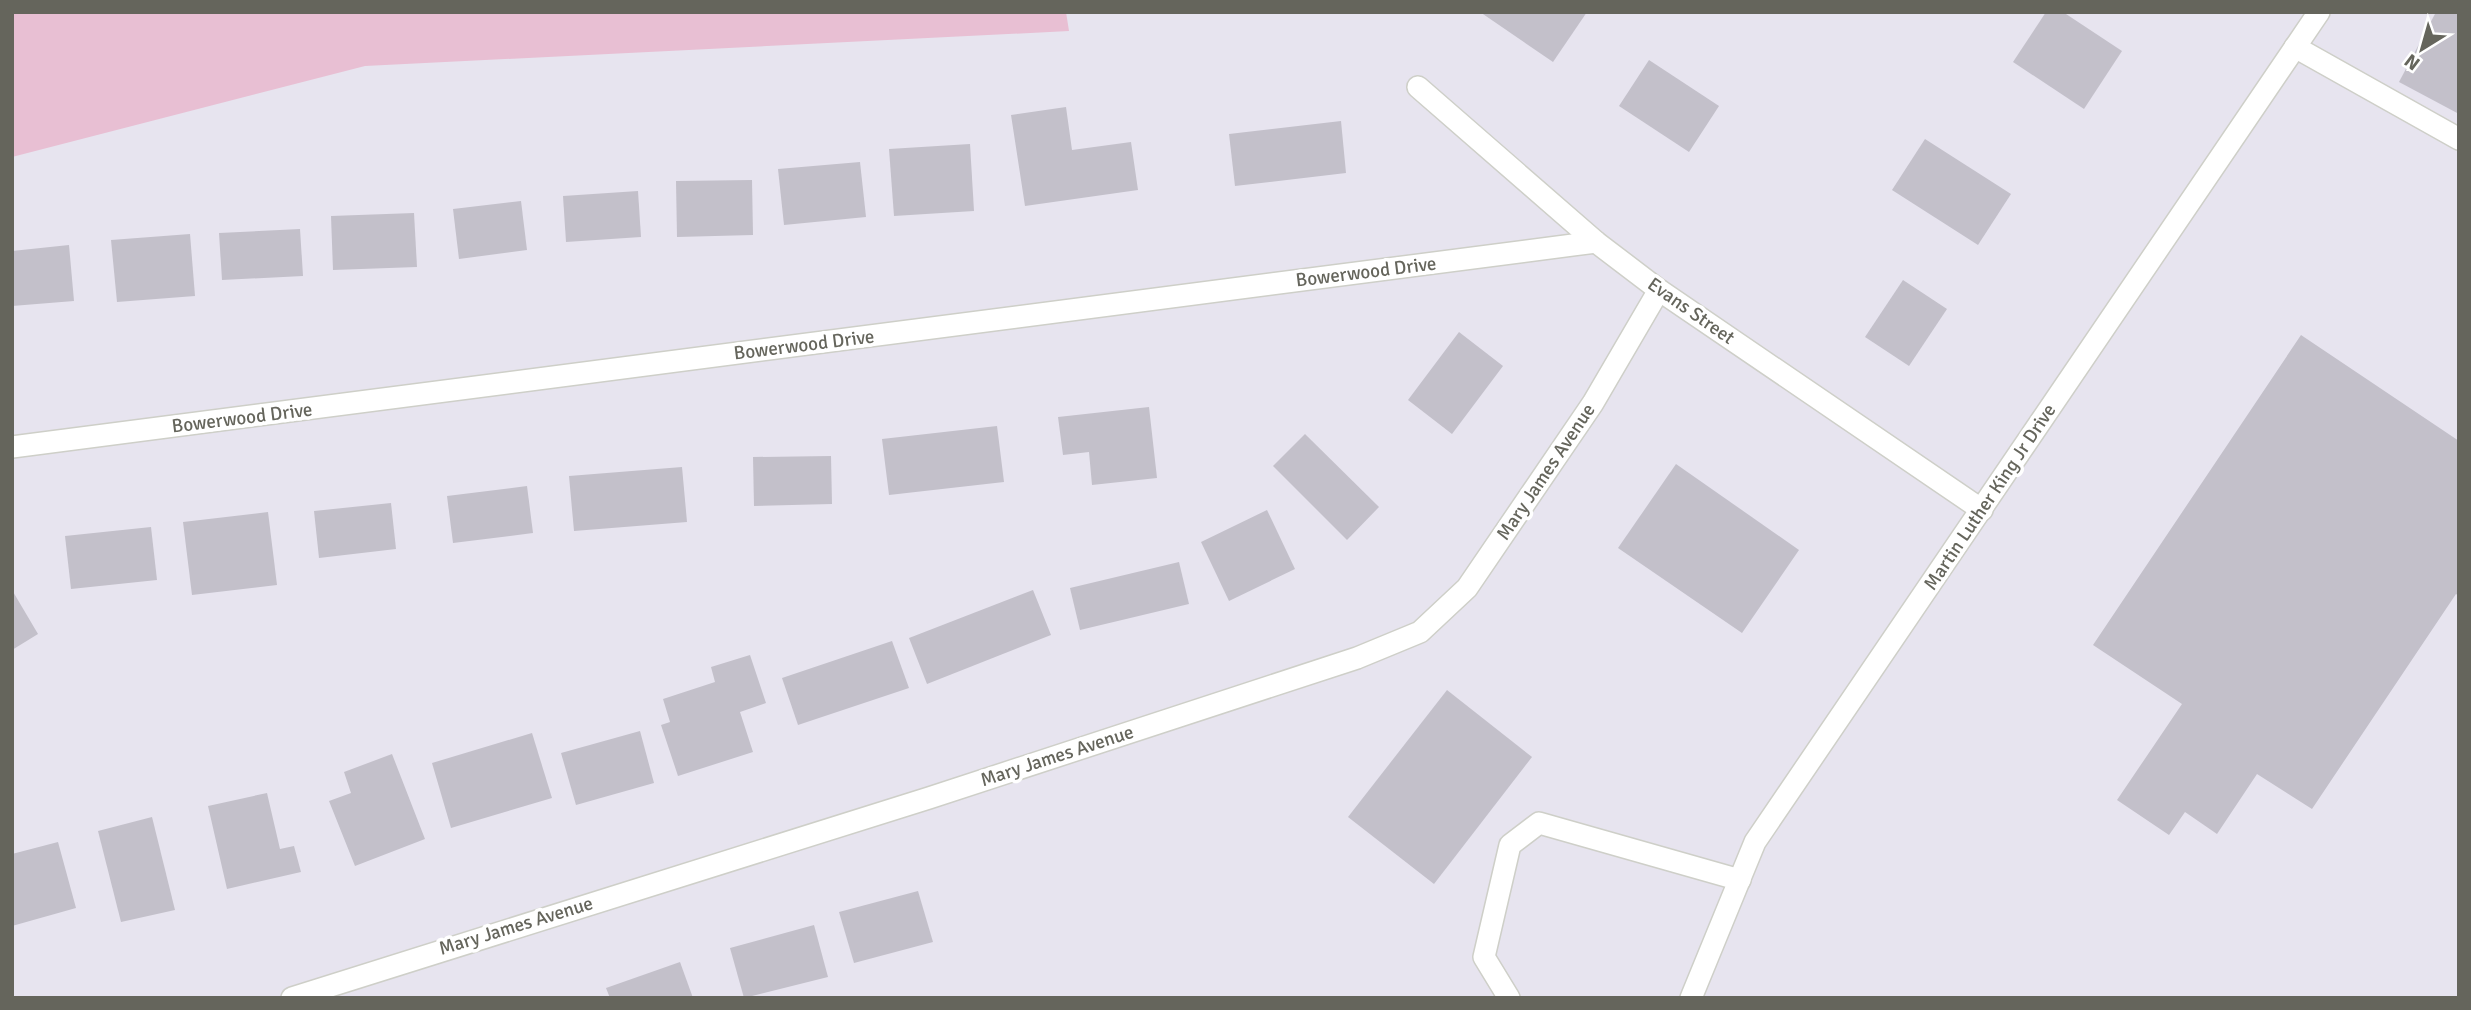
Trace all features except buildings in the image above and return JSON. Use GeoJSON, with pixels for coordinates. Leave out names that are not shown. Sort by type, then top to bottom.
{"type":"FeatureCollection","features":[{"type":"Feature","properties":{"kind":"street","name":"Martin Luther King Jr Drive"},"geometry":{"type":"LineString","coordinates":[[1691,998],[1755,842],[2319,12]]}},
{"type":"Feature","properties":{"kind":"street"},"geometry":{"type":"LineString","coordinates":[[2295,47],[2459,139]]}},
{"type":"Feature","properties":{"kind":"street","name":"Evans Street"},"geometry":{"type":"LineString","coordinates":[[1418,87],[1596,242],[1659,290],[1982,510]]}},
{"type":"Feature","properties":{"kind":"street","name":"Bowerwood Drive"},"geometry":{"type":"LineString","coordinates":[[12,447],[1596,242]]}},
{"type":"Feature","properties":{"kind":"street","name":"Mary James Avenue"},"geometry":{"type":"LineString","coordinates":[[292,998],[929,798],[1357,659],[1420,632],[1466,588],[1593,403],[1659,290]]}},
{"type":"Feature","properties":{"kind":"street"},"geometry":{"type":"LineString","coordinates":[[1509,998],[1484,957],[1510,845],[1539,823],[1740,880]]}},
{"type":"Feature","properties":{"kind":"shaded area"},"geometry":{"type":"Polygon","coordinates":[[[12,12],[1066,12],[1069,31],[365,66],[12,157],[12,12]]]}}]}
